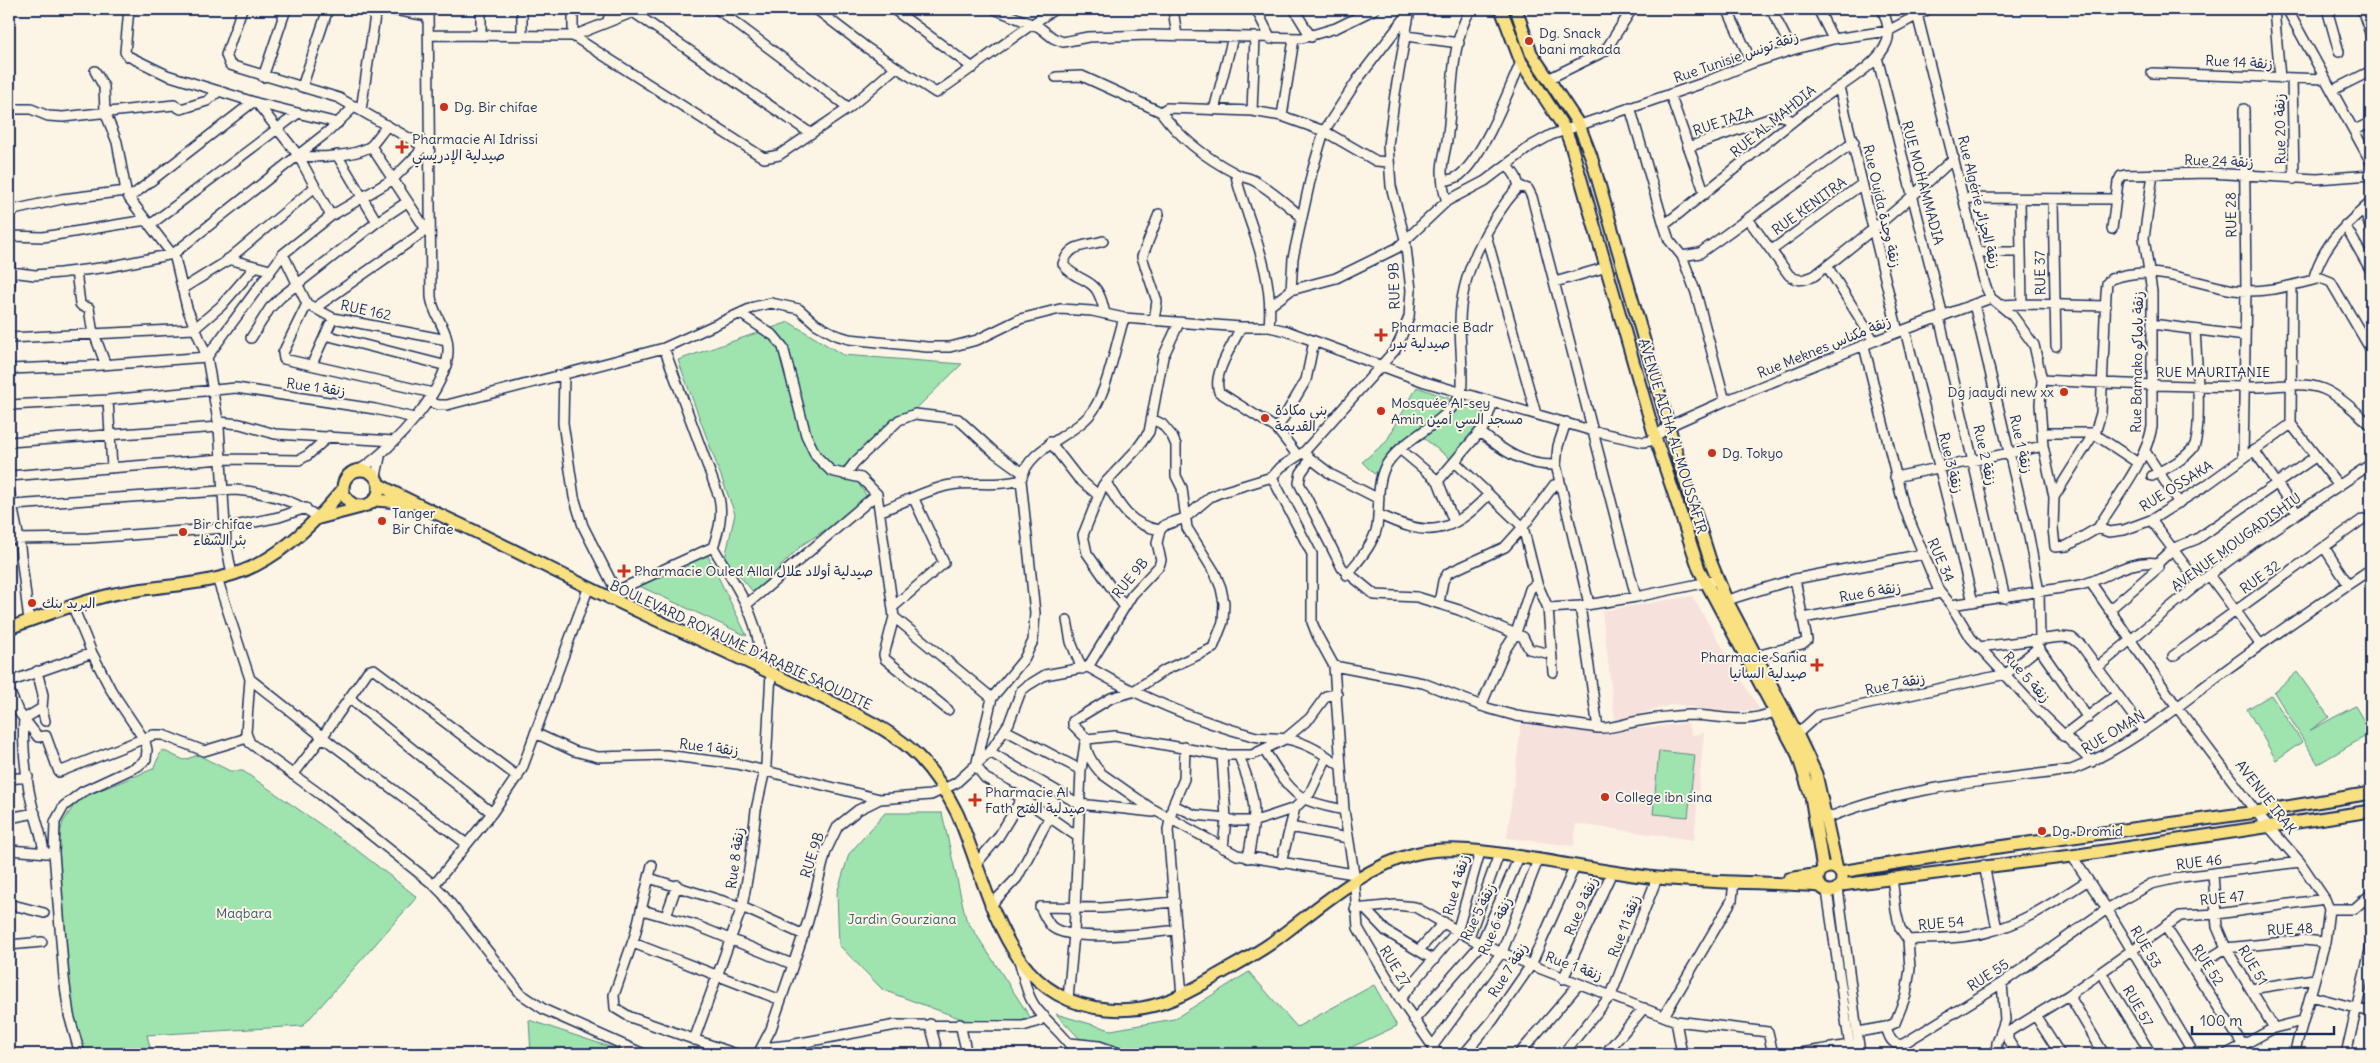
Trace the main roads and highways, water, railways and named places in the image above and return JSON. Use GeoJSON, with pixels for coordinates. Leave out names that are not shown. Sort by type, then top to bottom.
{"type":"FeatureCollection","features":[{"type":"Feature","properties":{"kind":"main road","name":"AVENUE AICHA AL-MOUSSAFIR"},"geometry":{"type":"LineString","coordinates":[[1501,9],[1521,62],[1564,129],[1655,437],[1706,584],[1722,602],[1798,753],[1807,777],[1828,882],[1842,878],[1816,774],[1797,734],[1752,659]]}},
{"type":"Feature","properties":{"kind":"main road","name":"AVENUE AICHA AL-MOUSSAFIR"},"geometry":{"type":"LineString","coordinates":[[1519,10],[1531,53],[1579,125],[1602,190],[1669,426],[1710,560],[1718,579],[1722,602]]}},
{"type":"Feature","properties":{"kind":"main road"},"geometry":{"type":"LineString","coordinates":[[9,628],[128,591],[232,575],[266,559],[319,518],[343,489],[348,475],[361,469],[370,471],[378,481],[376,500],[365,506],[319,518]]}},
{"type":"Feature","properties":{"kind":"main road","name":"BOULEVARD ROYAUME D'ARABIE SAOUDITE"},"geometry":{"type":"LineString","coordinates":[[378,481],[414,504],[588,589],[613,595],[883,728],[922,760],[944,790],[956,812],[990,906],[1006,940],[1018,957],[1035,977],[1068,999],[1093,1007],[1122,1010],[1154,1006],[1182,996],[1264,948],[1355,878],[1412,854],[1447,849],[1480,852],[1657,878],[1734,882],[1828,882],[1892,877],[2072,856],[2371,811]]}},
{"type":"Feature","properties":{"kind":"main road"},"geometry":{"type":"LineString","coordinates":[[343,489],[350,503],[357,506],[365,506]]}},
{"type":"Feature","properties":{"kind":"main road","name":"BOULEVARD ROYAUME D'ARABIE SAOUDITE"},"geometry":{"type":"LineString","coordinates":[[376,500],[414,504]]}},
{"type":"Feature","properties":{"kind":"main road"},"geometry":{"type":"LineString","coordinates":[[1828,882],[1831,867],[1839,871],[2256,812],[2371,793]]}},
{"type":"Feature","properties":{"kind":"main road"},"geometry":{"type":"LineString","coordinates":[[2044,858],[2046,842]]}},
{"type":"Feature","properties":{"kind":"place","name":"Dg. Snack bani makada"},"geometry":{"type":"Point","coordinates":[1529,41]}},
{"type":"Feature","properties":{"kind":"place","name":"Dg. Bir chifae"},"geometry":{"type":"Point","coordinates":[444,107]}},
{"type":"Feature","properties":{"kind":"place","name":"Pharmacie Al Idrissi صيدلية الإدريسي"},"geometry":{"type":"Point","coordinates":[402,147]}},
{"type":"Feature","properties":{"kind":"place","name":"Pharmacie Badr صيدلية بدر"},"geometry":{"type":"Point","coordinates":[1381,335]}},
{"type":"Feature","properties":{"kind":"place","name":"Dg jaaydi new xx"},"geometry":{"type":"Point","coordinates":[2064,392]}},
{"type":"Feature","properties":{"kind":"place","name":"Mosquée Al-sey Amin مسجد السي أمين"},"geometry":{"type":"Point","coordinates":[1381,411]}},
{"type":"Feature","properties":{"kind":"place","name":"بني مكادة القديمة"},"geometry":{"type":"Point","coordinates":[1265,418]}},
{"type":"Feature","properties":{"kind":"place","name":"Dg. Tokyo"},"geometry":{"type":"Point","coordinates":[1712,453]}},
{"type":"Feature","properties":{"kind":"place","name":"Tanger Bir Chifae"},"geometry":{"type":"Point","coordinates":[382,521]}},
{"type":"Feature","properties":{"kind":"place","name":"Bir chifae بئر الشفاء"},"geometry":{"type":"Point","coordinates":[183,532]}},
{"type":"Feature","properties":{"kind":"place","name":"Pharmacie Ouled Allal صيدلية أولاد علال"},"geometry":{"type":"Point","coordinates":[624,571]}},
{"type":"Feature","properties":{"kind":"place","name":"البريد بنك"},"geometry":{"type":"Point","coordinates":[32,603]}},
{"type":"Feature","properties":{"kind":"place","name":"Pharmacie Sania صيدلية السانيا"},"geometry":{"type":"Point","coordinates":[1817,665]}},
{"type":"Feature","properties":{"kind":"place","name":"College ibn sina"},"geometry":{"type":"Point","coordinates":[1605,797]}},
{"type":"Feature","properties":{"kind":"place","name":"Pharmacie Al Fath صيدلية الفتح"},"geometry":{"type":"Point","coordinates":[975,800]}},
{"type":"Feature","properties":{"kind":"place","name":"Dg. Dromid"},"geometry":{"type":"Point","coordinates":[2042,831]}},
{"type":"Feature","properties":{"kind":"park label","name":"Maqbara"},"geometry":{"type":"Point","coordinates":[244,913]}},
{"type":"Feature","properties":{"kind":"park label","name":"Jardin Gourziana"},"geometry":{"type":"Point","coordinates":[902,919]}}]}
